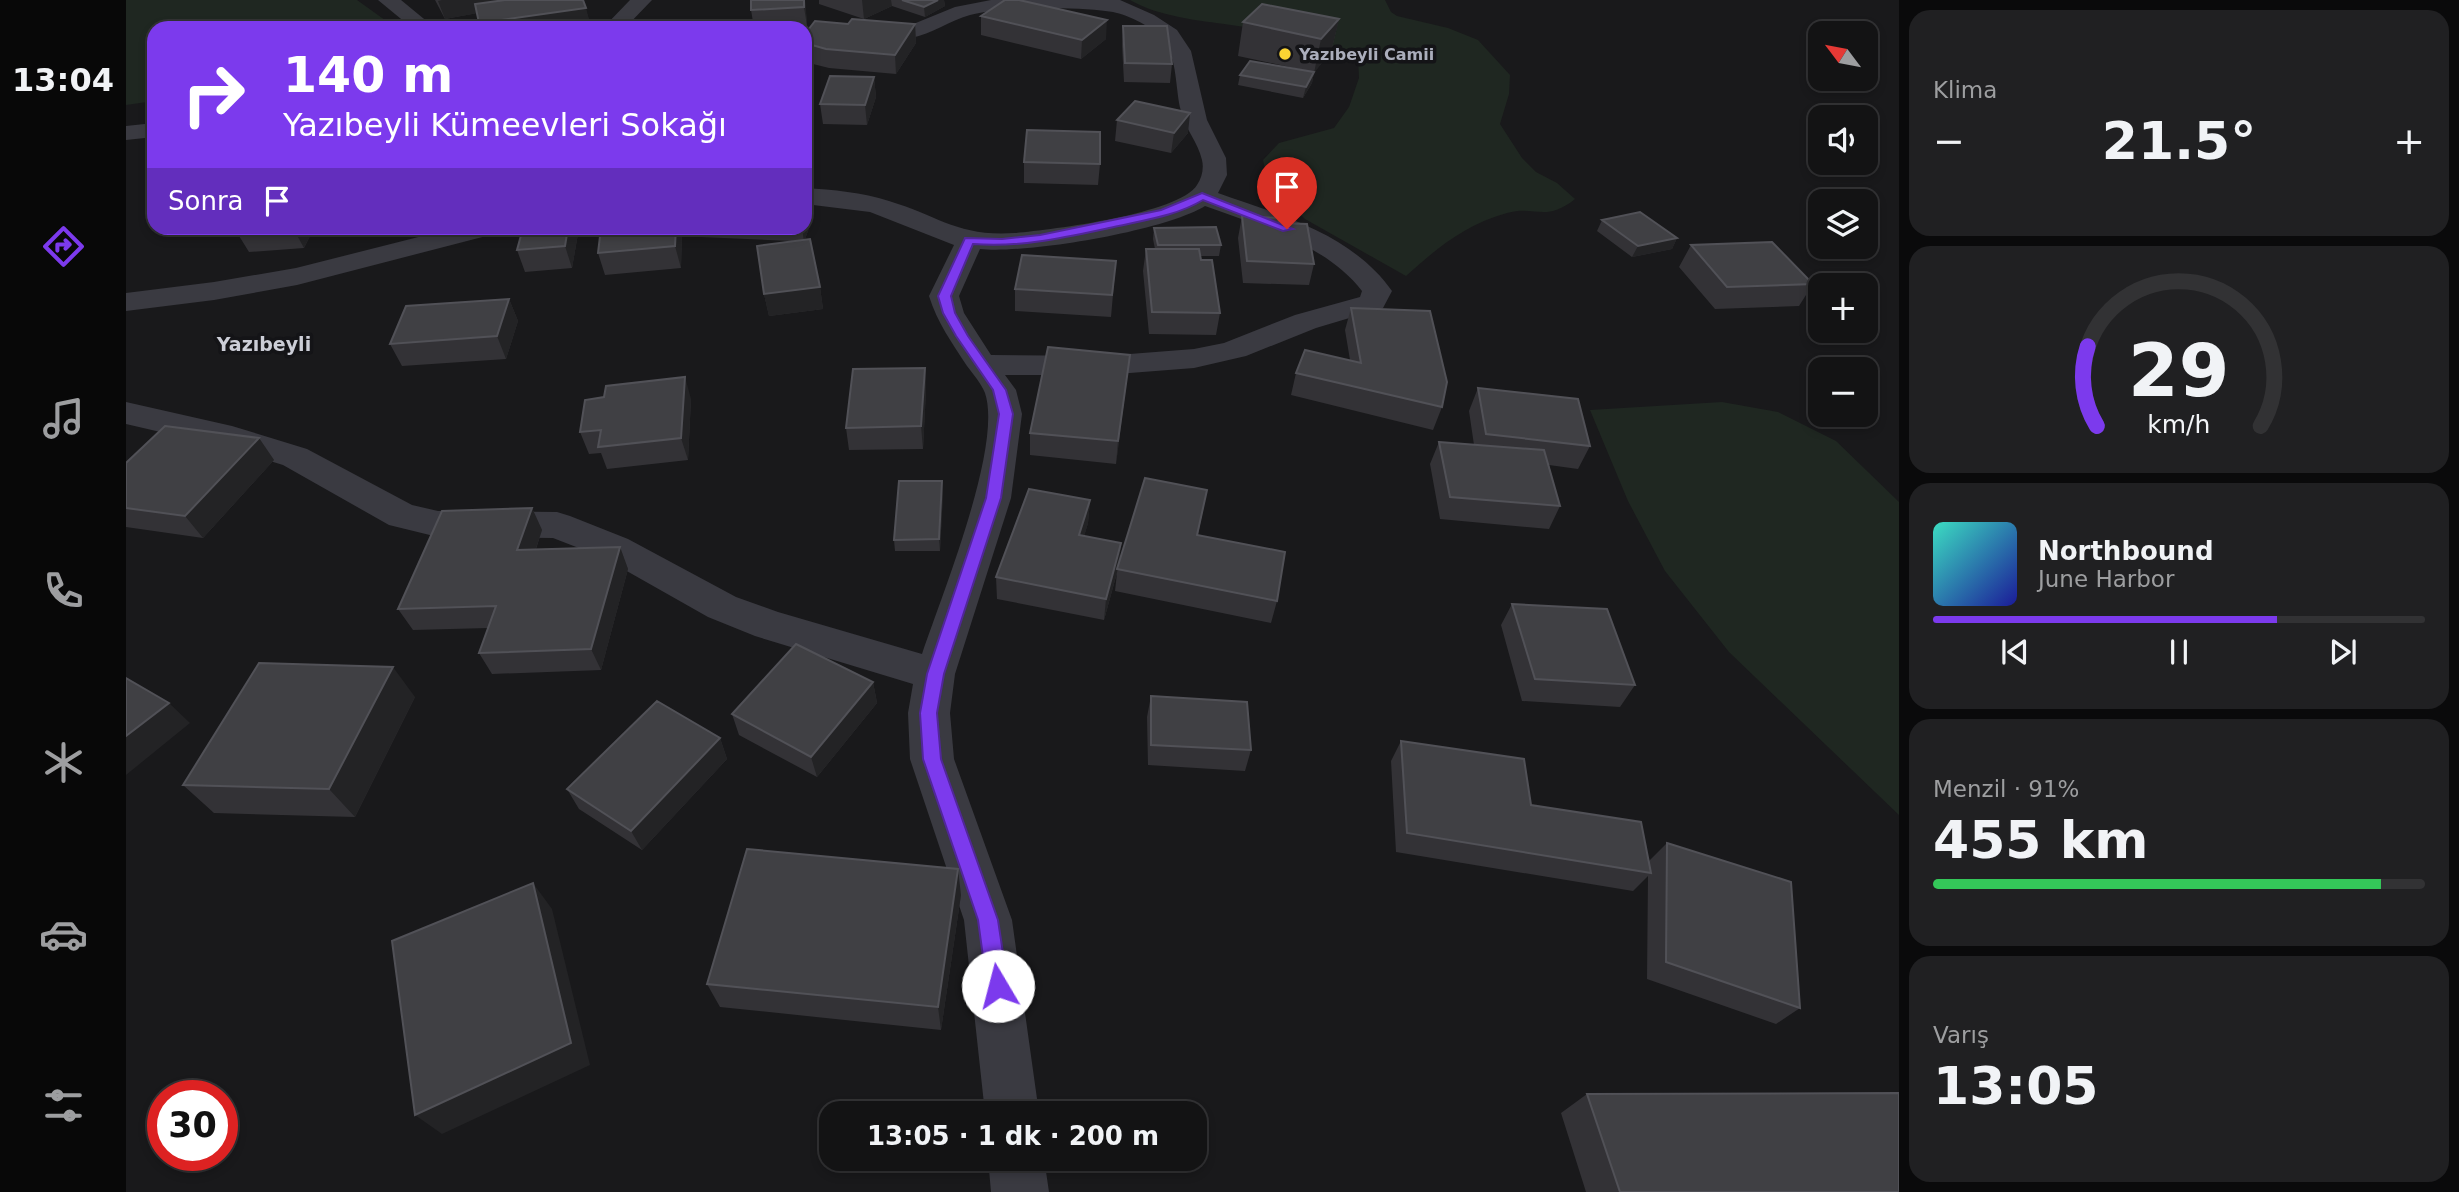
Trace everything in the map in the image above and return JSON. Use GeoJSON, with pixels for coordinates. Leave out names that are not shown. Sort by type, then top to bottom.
{"type":"FeatureCollection","features":[{"type":"Feature","properties":{"kind":"street"},"geometry":{"type":"LineString","coordinates":[[388,0],[416,21]]}},
{"type":"Feature","properties":{"kind":"street"},"geometry":{"type":"LineString","coordinates":[[620,21],[642,0]]}},
{"type":"Feature","properties":{"kind":"street"},"geometry":{"type":"LineString","coordinates":[[812,40],[847,35],[909,32],[922,29],[958,12],[987,7],[1110,3],[1156,25],[1170,34],[1177,44],[1189,106],[1213,152],[1216,168],[1212,183],[1202,196],[1187,205],[1164,213],[1040,239],[1002,243],[970,240],[877,206],[812,196]]}},
{"type":"Feature","properties":{"kind":"street"},"geometry":{"type":"LineString","coordinates":[[126,133],[147,131]]}},
{"type":"Feature","properties":{"kind":"street"},"geometry":{"type":"LineString","coordinates":[[984,365],[1123,364],[1182,360],[1225,353],[1317,318],[1352,311],[1373,302],[1377,291],[1370,277],[1341,257],[1307,238],[1202,196]]}},
{"type":"Feature","properties":{"kind":"street"},"geometry":{"type":"LineString","coordinates":[[126,302],[214,291],[297,276],[440,235]]}},
{"type":"Feature","properties":{"kind":"street"},"geometry":{"type":"LineString","coordinates":[[970,240],[944,296],[949,313],[962,336],[1000,390],[1006,414],[1002,456],[993,498],[935,674],[929,713],[932,759],[988,920],[1011,1101]]}},
{"type":"Feature","properties":{"kind":"street"},"geometry":{"type":"LineString","coordinates":[[126,413],[232,437],[295,457],[402,516],[438,524],[557,525],[615,548],[722,607],[769,625],[935,674]]}},
{"type":"Feature","properties":{"kind":"street"},"geometry":{"type":"LineString","coordinates":[[1018,1171],[1020,1192]]}},
{"type":"Feature","properties":{"kind":"shaded area"},"geometry":{"type":"Polygon","coordinates":[[[126,0],[357,0],[386,21],[147,21],[147,102],[126,105],[126,0]]]}},
{"type":"Feature","properties":{"kind":"shaded area"},"geometry":{"type":"Polygon","coordinates":[[[1130,0],[1385,0],[1391,12],[1397,16],[1448,28],[1478,40],[1510,75],[1509,94],[1500,124],[1522,158],[1536,172],[1557,183],[1575,199],[1556,210],[1517,211],[1478,224],[1441,247],[1406,276],[1305,219],[1268,183],[1263,160],[1279,143],[1334,128],[1349,107],[1359,78],[1358,56],[1296,36],[1166,14],[1130,0]]]}},
{"type":"Feature","properties":{"kind":"shaded area"},"geometry":{"type":"Polygon","coordinates":[[[1722,402],[1778,412],[1836,441],[1899,502],[1899,815],[1729,652],[1665,571],[1628,501],[1590,410],[1722,402]]]}},
{"type":"Feature","properties":{"kind":"building"},"geometry":{"type":"Polygon","coordinates":[[[505,0],[583,0],[586,8],[479,21],[475,4],[505,0]]]}},
{"type":"Feature","properties":{"kind":"building"},"geometry":{"type":"Polygon","coordinates":[[[751,0],[804,0],[804,7],[751,10],[751,0]]]}},
{"type":"Feature","properties":{"kind":"building"},"geometry":{"type":"Polygon","coordinates":[[[902,0],[938,0],[924,7],[902,0]]]}},
{"type":"Feature","properties":{"kind":"building"},"geometry":{"type":"Polygon","coordinates":[[[1005,0],[1019,0],[1107,20],[1082,40],[981,16],[1005,0]]]}},
{"type":"Feature","properties":{"kind":"building"},"geometry":{"type":"Polygon","coordinates":[[[1262,4],[1339,19],[1321,39],[1243,22],[1262,4]]]}},
{"type":"Feature","properties":{"kind":"building"},"geometry":{"type":"Polygon","coordinates":[[[852,19],[915,24],[895,55],[826,49],[812,45],[812,25],[815,21],[848,24],[852,19]]]}},
{"type":"Feature","properties":{"kind":"building"},"geometry":{"type":"Polygon","coordinates":[[[1123,26],[1167,26],[1172,64],[1125,63],[1123,26]]]}},
{"type":"Feature","properties":{"kind":"building"},"geometry":{"type":"Polygon","coordinates":[[[1250,61],[1314,72],[1306,87],[1240,75],[1250,61]]]}},
{"type":"Feature","properties":{"kind":"building"},"geometry":{"type":"Polygon","coordinates":[[[830,76],[874,77],[865,105],[820,104],[830,76]]]}},
{"type":"Feature","properties":{"kind":"building"},"geometry":{"type":"Polygon","coordinates":[[[1135,101],[1190,113],[1174,133],[1117,120],[1135,101]]]}},
{"type":"Feature","properties":{"kind":"building"},"geometry":{"type":"Polygon","coordinates":[[[1027,130],[1100,132],[1100,164],[1024,162],[1027,130]]]}},
{"type":"Feature","properties":{"kind":"building"},"geometry":{"type":"Polygon","coordinates":[[[1640,212],[1677,238],[1638,246],[1602,220],[1640,212]]]}},
{"type":"Feature","properties":{"kind":"building"},"geometry":{"type":"Polygon","coordinates":[[[1242,216],[1278,218],[1279,223],[1307,224],[1314,264],[1247,261],[1242,216]]]}},
{"type":"Feature","properties":{"kind":"building"},"geometry":{"type":"Polygon","coordinates":[[[1216,227],[1221,245],[1158,245],[1154,228],[1216,227]]]}},
{"type":"Feature","properties":{"kind":"building"},"geometry":{"type":"Polygon","coordinates":[[[521,235],[567,235],[565,246],[517,250],[521,235]]]}},
{"type":"Feature","properties":{"kind":"building"},"geometry":{"type":"Polygon","coordinates":[[[600,235],[676,235],[675,246],[598,253],[600,235]]]}},
{"type":"Feature","properties":{"kind":"building"},"geometry":{"type":"Polygon","coordinates":[[[810,239],[820,287],[764,294],[757,246],[810,239]]]}},
{"type":"Feature","properties":{"kind":"building"},"geometry":{"type":"Polygon","coordinates":[[[1772,242],[1808,279],[1808,284],[1727,287],[1691,245],[1772,242]]]}},
{"type":"Feature","properties":{"kind":"building"},"geometry":{"type":"Polygon","coordinates":[[[1146,249],[1199,249],[1201,260],[1212,260],[1220,313],[1152,312],[1146,249]]]}},
{"type":"Feature","properties":{"kind":"building"},"geometry":{"type":"Polygon","coordinates":[[[1022,255],[1116,261],[1112,295],[1015,289],[1022,255]]]}},
{"type":"Feature","properties":{"kind":"building"},"geometry":{"type":"Polygon","coordinates":[[[509,299],[497,336],[390,344],[406,306],[509,299]]]}},
{"type":"Feature","properties":{"kind":"building"},"geometry":{"type":"Polygon","coordinates":[[[1351,308],[1430,311],[1447,382],[1442,407],[1296,373],[1305,350],[1361,363],[1351,308]]]}},
{"type":"Feature","properties":{"kind":"building"},"geometry":{"type":"Polygon","coordinates":[[[1048,347],[1130,355],[1118,441],[1030,433],[1048,347]]]}},
{"type":"Feature","properties":{"kind":"building"},"geometry":{"type":"Polygon","coordinates":[[[925,368],[921,426],[846,428],[853,369],[925,368]]]}},
{"type":"Feature","properties":{"kind":"building"},"geometry":{"type":"Polygon","coordinates":[[[685,377],[681,438],[598,447],[601,430],[580,432],[585,400],[604,397],[606,386],[685,377]]]}},
{"type":"Feature","properties":{"kind":"building"},"geometry":{"type":"Polygon","coordinates":[[[1478,388],[1578,399],[1590,446],[1486,434],[1478,388]]]}},
{"type":"Feature","properties":{"kind":"building"},"geometry":{"type":"Polygon","coordinates":[[[165,426],[259,438],[185,516],[126,508],[126,463],[165,426]]]}},
{"type":"Feature","properties":{"kind":"building"},"geometry":{"type":"Polygon","coordinates":[[[1439,442],[1544,450],[1560,506],[1450,497],[1439,442]]]}},
{"type":"Feature","properties":{"kind":"building"},"geometry":{"type":"Polygon","coordinates":[[[1145,478],[1207,490],[1197,535],[1285,552],[1277,601],[1117,569],[1145,478]]]}},
{"type":"Feature","properties":{"kind":"building"},"geometry":{"type":"Polygon","coordinates":[[[899,481],[942,481],[939,539],[894,540],[899,481]]]}},
{"type":"Feature","properties":{"kind":"building"},"geometry":{"type":"Polygon","coordinates":[[[1029,489],[1090,500],[1079,535],[1121,543],[1106,599],[996,577],[1029,489]]]}},
{"type":"Feature","properties":{"kind":"building"},"geometry":{"type":"Polygon","coordinates":[[[532,508],[517,550],[620,547],[591,649],[479,653],[496,606],[398,609],[442,511],[532,508]]]}},
{"type":"Feature","properties":{"kind":"building"},"geometry":{"type":"Polygon","coordinates":[[[1512,604],[1607,609],[1635,685],[1535,679],[1512,604]]]}},
{"type":"Feature","properties":{"kind":"building"},"geometry":{"type":"Polygon","coordinates":[[[796,644],[873,682],[811,757],[732,714],[796,644]]]}},
{"type":"Feature","properties":{"kind":"building"},"geometry":{"type":"Polygon","coordinates":[[[259,663],[393,667],[329,789],[183,785],[259,663]]]}},
{"type":"Feature","properties":{"kind":"building"},"geometry":{"type":"Polygon","coordinates":[[[126,678],[169,703],[126,736],[126,678]]]}},
{"type":"Feature","properties":{"kind":"building"},"geometry":{"type":"Polygon","coordinates":[[[1151,696],[1247,702],[1251,750],[1151,745],[1151,696]]]}},
{"type":"Feature","properties":{"kind":"building"},"geometry":{"type":"Polygon","coordinates":[[[657,701],[720,738],[631,831],[567,789],[657,701]]]}},
{"type":"Feature","properties":{"kind":"building"},"geometry":{"type":"Polygon","coordinates":[[[1401,741],[1524,759],[1531,805],[1641,822],[1651,873],[1407,833],[1401,741]]]}},
{"type":"Feature","properties":{"kind":"building"},"geometry":{"type":"Polygon","coordinates":[[[1667,843],[1791,882],[1800,1008],[1666,962],[1667,843]]]}},
{"type":"Feature","properties":{"kind":"building"},"geometry":{"type":"Polygon","coordinates":[[[747,849],[958,869],[938,1007],[707,984],[747,849]]]}},
{"type":"Feature","properties":{"kind":"building"},"geometry":{"type":"Polygon","coordinates":[[[533,883],[571,1043],[415,1115],[392,941],[533,883]]]}},
{"type":"Feature","properties":{"kind":"building"},"geometry":{"type":"Polygon","coordinates":[[[1899,1093],[1899,1192],[1620,1192],[1587,1094],[1899,1093]]]}},
{"type":"Feature","properties":{"kind":"place","name":"Yazıbeyli Camii"},"geometry":{"type":"Point","coordinates":[1285,54]}},
{"type":"Feature","properties":{"kind":"district","name":"Yazıbeyli"},"geometry":{"type":"Point","coordinates":[264,344]}},
{"type":"Feature","properties":{"kind":"route"},"geometry":{"type":"LineString","coordinates":[[998,986],[988,920],[932,759],[929,713],[935,674],[993,498],[1002,456],[1006,414],[1000,390],[962,336],[949,313],[944,296],[970,240],[1002,243],[1040,239],[1164,213],[1202,196],[1287,229]]}}]}
